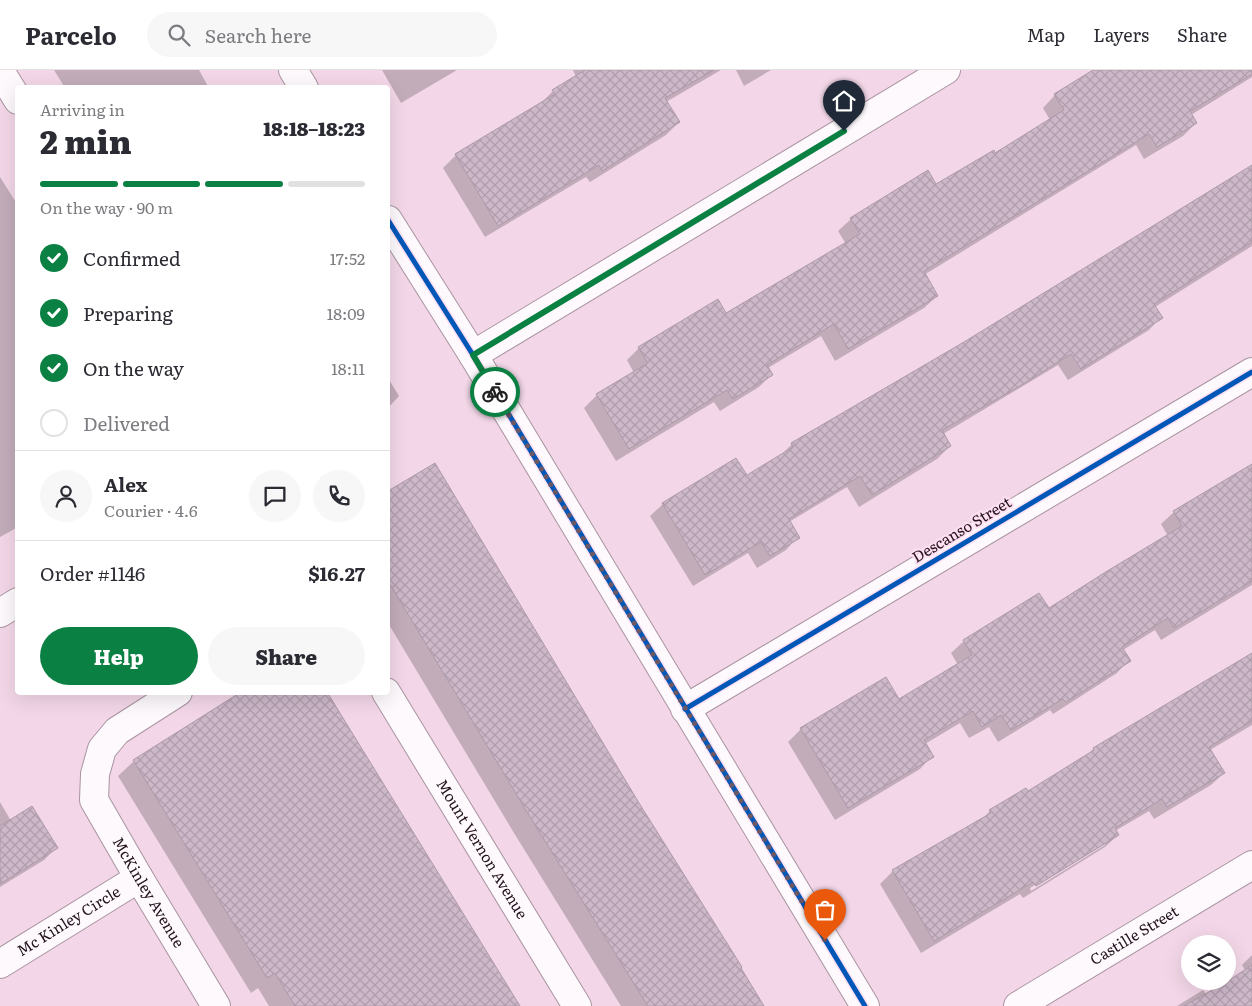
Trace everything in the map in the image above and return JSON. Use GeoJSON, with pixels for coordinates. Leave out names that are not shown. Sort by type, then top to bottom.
{"type":"FeatureCollection","features":[{"type":"Feature","properties":{"kind":"street"},"geometry":{"type":"LineString","coordinates":[[293,70],[302,85]]}},
{"type":"Feature","properties":{"kind":"street"},"geometry":{"type":"LineString","coordinates":[[473,355],[946,70]]}},
{"type":"Feature","properties":{"kind":"street"},"geometry":{"type":"LineString","coordinates":[[0,71],[15,95]]}},
{"type":"Feature","properties":{"kind":"street"},"geometry":{"type":"LineString","coordinates":[[390,223],[473,355],[684,709],[865,1006]]}},
{"type":"Feature","properties":{"kind":"street","name":"Descanso Street"},"geometry":{"type":"LineString","coordinates":[[684,709],[1252,372]]}},
{"type":"Feature","properties":{"kind":"street"},"geometry":{"type":"LineString","coordinates":[[0,614],[15,604]]}},
{"type":"Feature","properties":{"kind":"street","name":"McKinley Avenue"},"geometry":{"type":"LineString","coordinates":[[173,695],[118,730],[102,749],[95,774],[94,800],[216,1006]]}},
{"type":"Feature","properties":{"kind":"street","name":"Mount Vernon Avenue"},"geometry":{"type":"LineString","coordinates":[[388,695],[577,1006]]}},
{"type":"Feature","properties":{"kind":"street","name":"Castille Street"},"geometry":{"type":"LineString","coordinates":[[1018,1006],[1252,864]]}},
{"type":"Feature","properties":{"kind":"street","name":"Mc Kinley Circle"},"geometry":{"type":"LineString","coordinates":[[0,964],[139,878]]}},
{"type":"Feature","properties":{"kind":"building"},"geometry":{"type":"Polygon","coordinates":[[[585,70],[714,70],[665,98],[680,122],[602,171],[599,165],[498,226],[455,154],[555,94],[552,90],[585,70]]]}},
{"type":"Feature","properties":{"kind":"building"},"geometry":{"type":"Polygon","coordinates":[[[1093,70],[1252,70],[1252,74],[1190,111],[1197,123],[1157,147],[1149,134],[924,271],[938,296],[848,349],[834,324],[767,365],[773,375],[733,399],[727,390],[629,449],[596,394],[648,363],[638,347],[718,299],[726,313],[860,234],[850,218],[928,170],[936,184],[994,150],[995,153],[1064,110],[1054,94],[1093,70]]]}},
{"type":"Feature","properties":{"kind":"building"},"geometry":{"type":"Polygon","coordinates":[[[1252,165],[1252,242],[1154,304],[1163,318],[1081,369],[1071,354],[1020,386],[942,430],[951,446],[872,495],[860,476],[789,519],[800,538],[770,556],[761,542],[705,575],[662,503],[736,458],[747,475],[793,447],[791,443],[964,342],[1252,165]]]}},
{"type":"Feature","properties":{"kind":"building"},"geometry":{"type":"Polygon","coordinates":[[[435,463],[639,803],[742,967],[764,1006],[648,1006],[530,817],[390,584],[390,490],[435,463]]]}},
{"type":"Feature","properties":{"kind":"building"},"geometry":{"type":"Polygon","coordinates":[[[1252,464],[1252,581],[1174,628],[1168,618],[1122,647],[1131,661],[1066,702],[1063,699],[1011,730],[1001,715],[982,727],[973,711],[924,740],[934,757],[848,808],[800,728],[886,677],[899,699],[972,655],[963,640],[1039,593],[1049,608],[1182,526],[1173,511],[1252,464]]]}},
{"type":"Feature","properties":{"kind":"building"},"geometry":{"type":"Polygon","coordinates":[[[1252,653],[1252,721],[1209,747],[1225,773],[1167,807],[1162,799],[1115,828],[1119,835],[1036,886],[1033,882],[934,941],[892,870],[991,813],[989,810],[1026,788],[1028,791],[1094,750],[1093,748],[1252,653]]]}},
{"type":"Feature","properties":{"kind":"building"},"geometry":{"type":"Polygon","coordinates":[[[236,695],[329,695],[520,1006],[295,1006],[275,973],[267,978],[133,760],[236,695]]]}},
{"type":"Feature","properties":{"kind":"building"},"geometry":{"type":"Polygon","coordinates":[[[32,806],[58,848],[0,884],[0,826],[32,806]]]}},
{"type":"Feature","properties":{"kind":"building"},"geometry":{"type":"Polygon","coordinates":[[[1252,965],[1252,1006],[1184,1006],[1212,990],[1236,990],[1236,976],[1252,965]]]}},
{"type":"Feature","properties":{"kind":"cycle path"},"geometry":{"type":"LineString","coordinates":[[390,223],[473,355],[865,1006]]}},
{"type":"Feature","properties":{"kind":"cycle path"},"geometry":{"type":"LineString","coordinates":[[685,709],[1252,372]]}},
{"type":"Feature","properties":{"kind":"way so far"},"geometry":{"type":"LineString","coordinates":[[495,392],[684,709],[825,940]]}},
{"type":"Feature","properties":{"kind":"route"},"geometry":{"type":"LineString","coordinates":[[495,392],[473,355],[844,131]]}}]}
